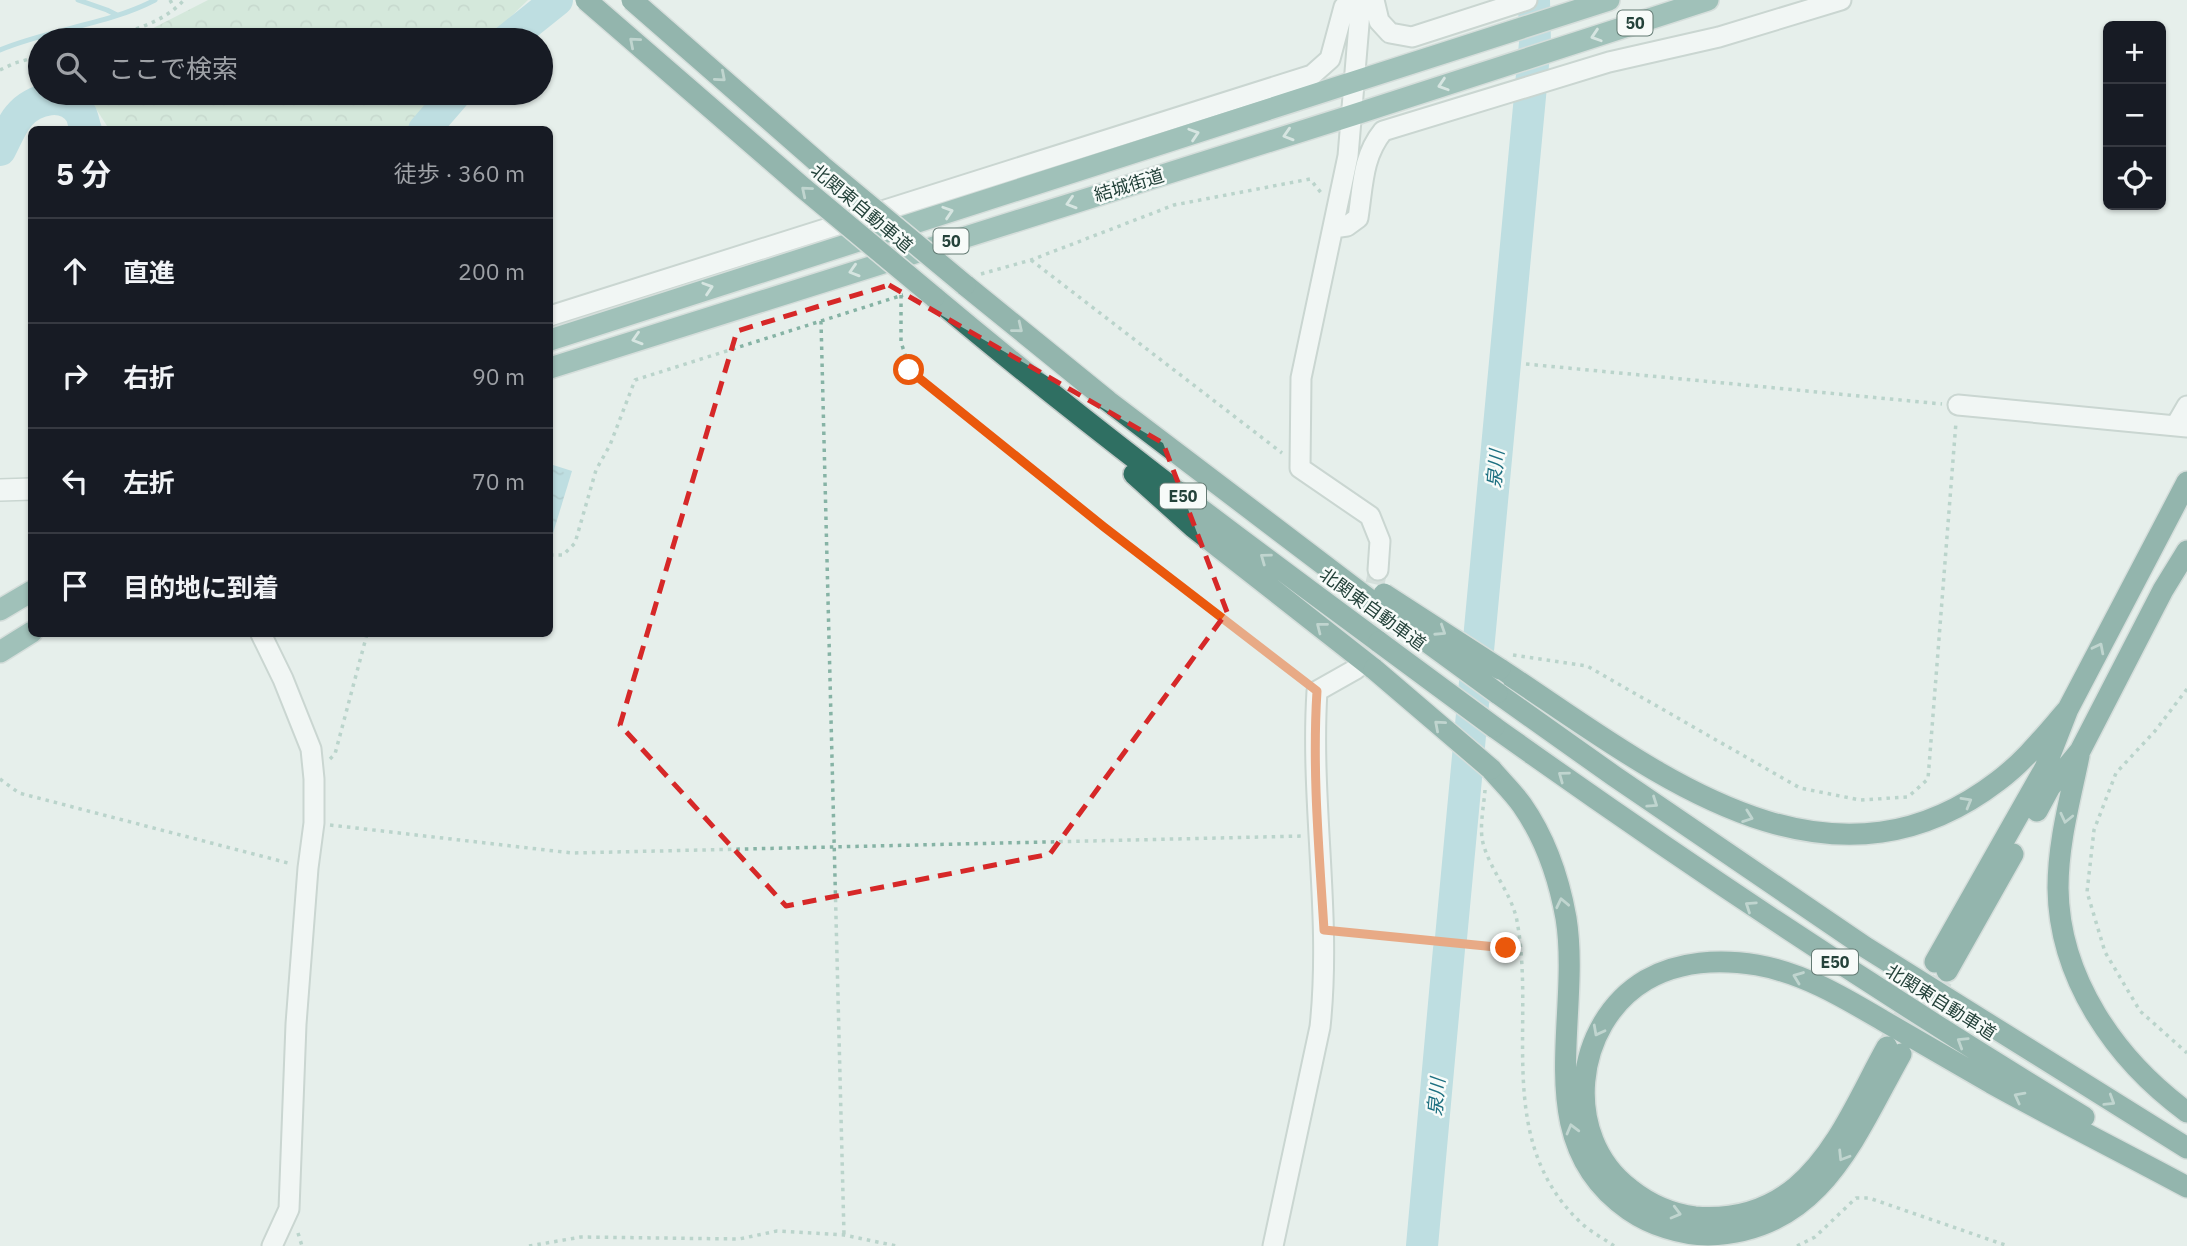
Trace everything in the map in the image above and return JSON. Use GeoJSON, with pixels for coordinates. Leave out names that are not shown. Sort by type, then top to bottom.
{"type":"FeatureCollection","features":[{"type":"Feature","properties":{"kind":"highway","name":"北関東自動車道"},"geometry":{"type":"LineString","coordinates":[[586,0],[990,345],[1206,514],[1494,727],[1607,808],[1829,958],[2187,1180]]}},
{"type":"Feature","properties":{"kind":"highway","name":"北関東自動車道"},"geometry":{"type":"LineString","coordinates":[[632,0],[822,166],[1108,401],[1383,601],[1497,693],[1865,947],[2187,1148]]}},
{"type":"Feature","properties":{"kind":"highway","name":"結城街道"},"geometry":{"type":"LineString","coordinates":[[553,339],[1609,0]]}},
{"type":"Feature","properties":{"kind":"highway","name":"結城街道"},"geometry":{"type":"LineString","coordinates":[[553,367],[1708,0]]}},
{"type":"Feature","properties":{"kind":"highway"},"geometry":{"type":"LineString","coordinates":[[990,345],[1193,527],[1490,769],[1522,805],[1556,877],[1566,922],[1569,1006],[1565,1059],[1567,1110],[1579,1153],[1602,1187],[1616,1201],[1654,1223],[1675,1231],[1699,1235],[1743,1231],[1782,1217],[1813,1193],[1839,1164],[1894,1050],[1809,1174],[1795,1188],[1751,1212],[1727,1217],[1684,1216],[1662,1209],[1642,1199],[1622,1184],[1596,1148],[1588,1127],[1584,1083],[1587,1062],[1600,1027],[1611,1010],[1644,981],[1662,973],[1684,966],[1732,962],[1776,969],[1836,992],[1992,1083],[2187,1187]]}},
{"type":"Feature","properties":{"kind":"highway"},"geometry":{"type":"LineString","coordinates":[[2187,482],[2068,709],[2045,768],[1941,967],[2050,788],[2080,751],[2163,590],[2187,551]]}},
{"type":"Feature","properties":{"kind":"highway"},"geometry":{"type":"LineString","coordinates":[[0,610],[28,593]]}},
{"type":"Feature","properties":{"kind":"highway"},"geometry":{"type":"LineString","coordinates":[[1383,601],[1500,669],[1691,790],[1730,810],[1765,823],[1818,834],[1877,832],[1910,827],[1940,816],[1970,801],[1998,781],[2021,761],[2068,709]]}},
{"type":"Feature","properties":{"kind":"highway"},"geometry":{"type":"LineString","coordinates":[[0,652],[28,634]]}},
{"type":"Feature","properties":{"kind":"highway"},"geometry":{"type":"LineString","coordinates":[[2080,751],[2063,825],[2058,888],[2060,912],[2072,965],[2095,1014],[2126,1057],[2150,1082],[2187,1112]]}},
{"type":"Feature","properties":{"kind":"street"},"geometry":{"type":"LineString","coordinates":[[1358,0],[1356,82],[1348,156],[1301,378],[1300,468],[1370,516],[1380,541],[1378,570]]}},
{"type":"Feature","properties":{"kind":"street"},"geometry":{"type":"LineString","coordinates":[[553,315],[1312,75],[1330,59],[1344,8],[1358,0]]}},
{"type":"Feature","properties":{"kind":"street"},"geometry":{"type":"LineString","coordinates":[[1374,0],[1379,21],[1390,33],[1412,37],[1518,3]]}},
{"type":"Feature","properties":{"kind":"street"},"geometry":{"type":"LineString","coordinates":[[1333,228],[1347,226],[1358,218],[1366,161],[1372,145],[1383,131],[1559,76],[1719,37],[1841,0]]}},
{"type":"Feature","properties":{"kind":"street"},"geometry":{"type":"LineString","coordinates":[[1958,405],[2182,426],[2187,406]]}},
{"type":"Feature","properties":{"kind":"street"},"geometry":{"type":"LineString","coordinates":[[0,490],[28,489]]}},
{"type":"Feature","properties":{"kind":"street"},"geometry":{"type":"LineString","coordinates":[[262,637],[283,679],[311,749],[314,779],[314,823],[296,1024],[289,1209],[272,1246]]}},
{"type":"Feature","properties":{"kind":"street"},"geometry":{"type":"LineString","coordinates":[[1273,1246],[1320,1027],[1325,969],[1318,835],[1315,730],[1317,691],[1365,669]]}},
{"type":"Feature","properties":{"kind":"path"},"geometry":{"type":"LineString","coordinates":[[170,0],[175,9]]}},
{"type":"Feature","properties":{"kind":"path"},"geometry":{"type":"LineString","coordinates":[[139,28],[175,9],[184,0]]}},
{"type":"Feature","properties":{"kind":"path"},"geometry":{"type":"LineString","coordinates":[[0,70],[28,60]]}},
{"type":"Feature","properties":{"kind":"path"},"geometry":{"type":"LineString","coordinates":[[1300,468],[1031,260],[1174,205],[1310,179],[1322,192],[1320,204]]}},
{"type":"Feature","properties":{"kind":"path"},"geometry":{"type":"LineString","coordinates":[[553,555],[562,555],[575,543],[596,470],[610,445],[635,380],[901,295],[901,342],[909,370],[1104,527],[1317,691]]}},
{"type":"Feature","properties":{"kind":"path"},"geometry":{"type":"LineString","coordinates":[[821,321],[844,1235]]}},
{"type":"Feature","properties":{"kind":"path"},"geometry":{"type":"LineString","coordinates":[[1526,364],[1958,405]]}},
{"type":"Feature","properties":{"kind":"path"},"geometry":{"type":"LineString","coordinates":[[314,779],[335,754],[366,637]]}},
{"type":"Feature","properties":{"kind":"path"},"geometry":{"type":"LineString","coordinates":[[2187,688],[2185,695],[2155,731],[2116,772],[2094,830],[2087,892],[2105,952],[2140,1011],[2187,1053]]}},
{"type":"Feature","properties":{"kind":"path"},"geometry":{"type":"LineString","coordinates":[[0,779],[19,793],[308,868]]}},
{"type":"Feature","properties":{"kind":"path"},"geometry":{"type":"LineString","coordinates":[[314,823],[572,853],[1318,835]]}},
{"type":"Feature","properties":{"kind":"path"},"geometry":{"type":"LineString","coordinates":[[1324,930],[1506,948],[1520,947]]}},
{"type":"Feature","properties":{"kind":"path"},"geometry":{"type":"LineString","coordinates":[[1797,1246],[1815,1237],[1856,1198],[1869,1198],[2008,1246]]}},
{"type":"Feature","properties":{"kind":"path"},"geometry":{"type":"LineString","coordinates":[[529,1246],[580,1237],[739,1239],[777,1231],[844,1235],[897,1246]]}},
{"type":"Feature","properties":{"kind":"path"},"geometry":{"type":"LineString","coordinates":[[1815,1237],[1817,1246]]}},
{"type":"Feature","properties":{"kind":"highlighted area"},"geometry":{"type":"Polygon","coordinates":[[[889,285],[1163,443],[1227,612],[1050,854],[786,906],[620,725],[737,331],[889,285]]]}},
{"type":"Feature","properties":{"kind":"green space"},"geometry":{"type":"Polygon","coordinates":[[[208,0],[528,0],[499,28],[153,28],[208,0]]]}},
{"type":"Feature","properties":{"kind":"green space"},"geometry":{"type":"Polygon","coordinates":[[[94,105],[427,105],[410,126],[107,126],[94,105]]]}},
{"type":"Feature","properties":{"kind":"water"},"geometry":{"type":"Polygon","coordinates":[[[553,465],[572,471],[553,533],[553,465]]]}},
{"type":"Feature","properties":{"kind":"waterway"},"geometry":{"type":"LineString","coordinates":[[78,0],[117,15]]}},
{"type":"Feature","properties":{"kind":"waterway"},"geometry":{"type":"LineString","coordinates":[[72,28],[118,15],[155,0]]}},
{"type":"Feature","properties":{"kind":"waterway"},"geometry":{"type":"LineString","coordinates":[[522,28],[557,0]]}},
{"type":"Feature","properties":{"kind":"waterway","name":"泉川"},"geometry":{"type":"LineString","coordinates":[[1451,938],[1535,43],[1534,0]]}},
{"type":"Feature","properties":{"kind":"waterway"},"geometry":{"type":"LineString","coordinates":[[0,50],[28,40]]}},
{"type":"Feature","properties":{"kind":"waterway"},"geometry":{"type":"LineString","coordinates":[[0,150],[19,116],[33,105]]}},
{"type":"Feature","properties":{"kind":"waterway"},"geometry":{"type":"LineString","coordinates":[[73,105],[81,114],[85,126]]}},
{"type":"Feature","properties":{"kind":"waterway"},"geometry":{"type":"LineString","coordinates":[[427,126],[446,105]]}},
{"type":"Feature","properties":{"kind":"waterway","name":"泉川"},"geometry":{"type":"LineString","coordinates":[[1422,1246],[1449,949]]}},
{"type":"Feature","properties":{"kind":"tunnel"},"geometry":{"type":"LineString","coordinates":[[1356,669],[1378,570]]}},
{"type":"Feature","properties":{"kind":"tunnel"},"geometry":{"type":"LineString","coordinates":[[1887,1047],[1935,962]]}},
{"type":"Feature","properties":{"kind":"tunnel"},"geometry":{"type":"LineString","coordinates":[[1902,1052],[1947,971]]}},
{"type":"Feature","properties":{"kind":"route"},"geometry":{"type":"LineString","coordinates":[[909,370],[1104,527],[1317,691],[1315,730],[1318,835],[1324,930],[1506,948]]}}]}
